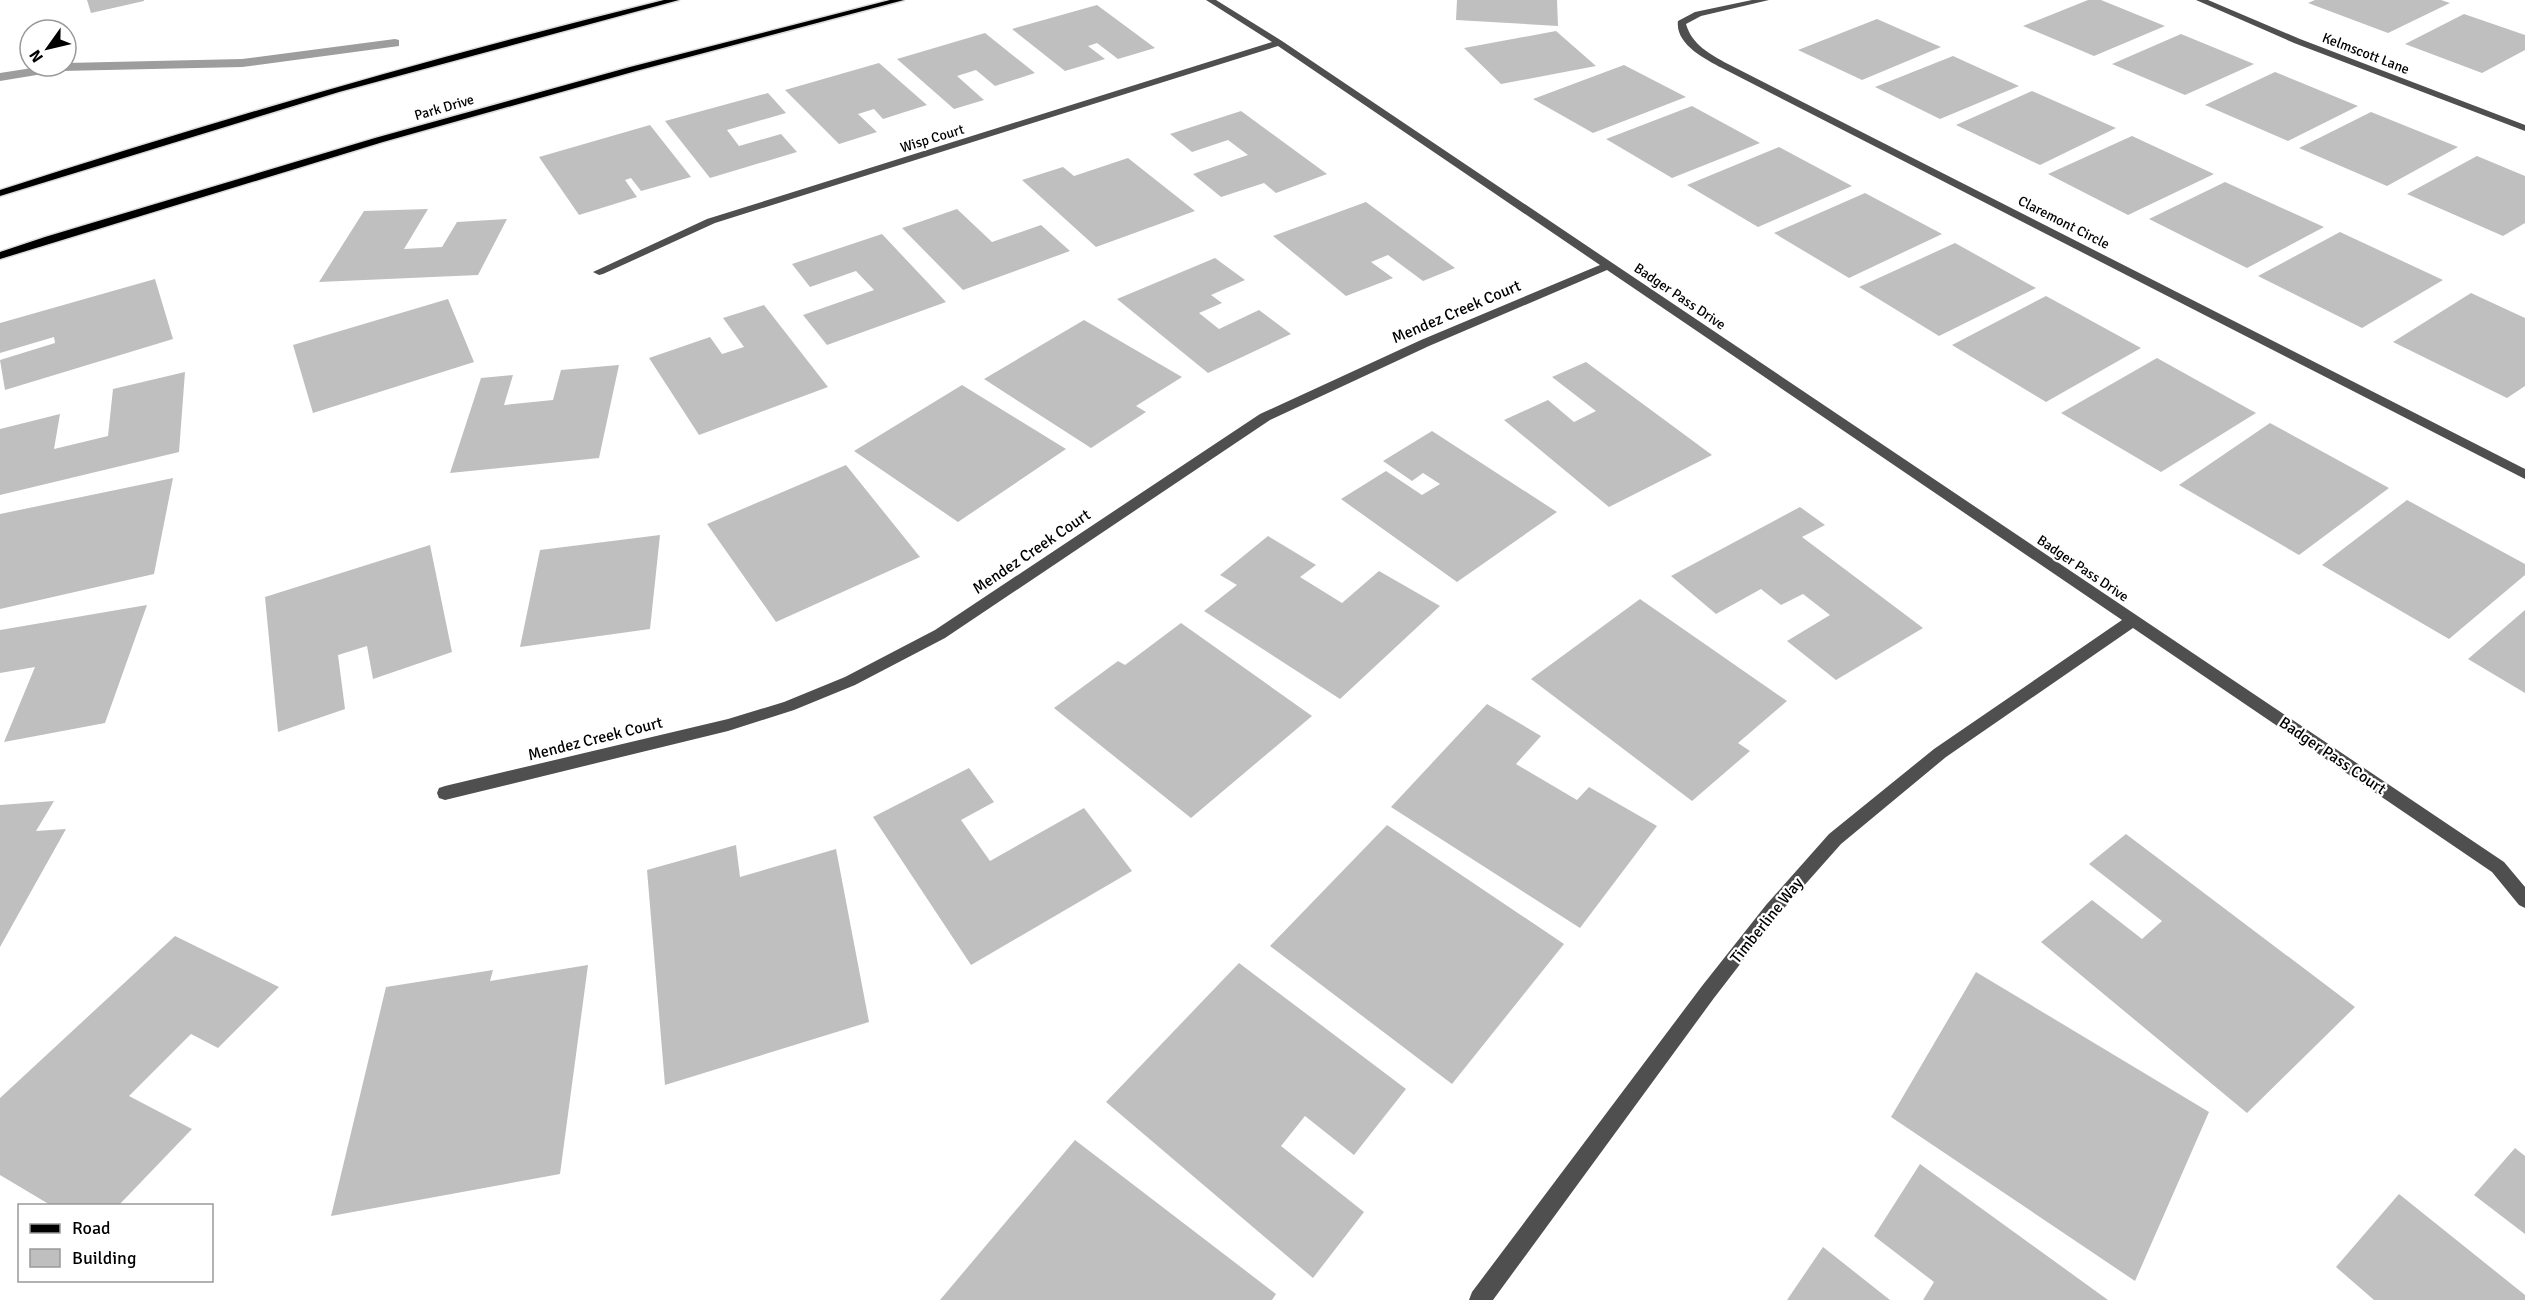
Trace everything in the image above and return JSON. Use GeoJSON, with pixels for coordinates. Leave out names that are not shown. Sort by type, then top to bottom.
{"type":"FeatureCollection","features":[{"type":"Feature","properties":{"kind":"main road"},"geometry":{"type":"LineString","coordinates":[[0,193],[113,156],[351,87],[588,21],[675,0]]}},
{"type":"Feature","properties":{"kind":"main road","name":"Park Drive"},"geometry":{"type":"LineString","coordinates":[[0,256],[49,239],[379,140],[633,69],[900,0]]}},
{"type":"Feature","properties":{"kind":"street","name":"Badger Pass Drive"},"geometry":{"type":"LineString","coordinates":[[1210,0],[1279,43],[2133,620]]}},
{"type":"Feature","properties":{"kind":"street","name":"Claremont Circle"},"geometry":{"type":"LineString","coordinates":[[1766,0],[1698,14],[1681,23],[1683,34],[1692,45],[1725,66],[2525,475]]}},
{"type":"Feature","properties":{"kind":"street","name":"Kelmscott Lane"},"geometry":{"type":"LineString","coordinates":[[2200,0],[2297,41],[2525,128]]}},
{"type":"Feature","properties":{"kind":"street","name":"Wisp Court"},"geometry":{"type":"LineString","coordinates":[[599,272],[711,221],[1279,43]]}},
{"type":"Feature","properties":{"kind":"street","name":"Mendez Creek Court"},"geometry":{"type":"LineString","coordinates":[[445,793],[728,725],[789,706],[850,681],[940,634],[1265,417],[1425,343],[1608,266]]}},
{"type":"Feature","properties":{"kind":"street","name":"Badger Pass Court"},"geometry":{"type":"LineString","coordinates":[[2133,620],[2498,867],[2525,900]]}},
{"type":"Feature","properties":{"kind":"street","name":"Timberline Way"},"geometry":{"type":"LineString","coordinates":[[1480,1300],[1708,992],[1772,910],[1835,839],[1940,753],[2133,620]]}},
{"type":"Feature","properties":{"kind":"street"},"geometry":{"type":"LineString","coordinates":[[2498,867],[2525,885]]}},
{"type":"Feature","properties":{"kind":"building"},"geometry":{"type":"Polygon","coordinates":[[[87,0],[144,0],[144,1],[91,13],[87,0]]]}},
{"type":"Feature","properties":{"kind":"building"},"geometry":{"type":"Polygon","coordinates":[[[1457,0],[1557,0],[1558,26],[1456,20],[1457,0]]]}},
{"type":"Feature","properties":{"kind":"building"},"geometry":{"type":"Polygon","coordinates":[[[2088,0],[2101,0],[2165,26],[2094,56],[2023,26],[2088,0]]]}},
{"type":"Feature","properties":{"kind":"building"},"geometry":{"type":"Polygon","coordinates":[[[2315,0],[2441,0],[2450,3],[2388,33],[2308,3],[2315,0]]]}},
{"type":"Feature","properties":{"kind":"building"},"geometry":{"type":"Polygon","coordinates":[[[1097,5],[1155,48],[1118,59],[1097,43],[1088,46],[1105,59],[1065,71],[1012,29],[1097,5]]]}},
{"type":"Feature","properties":{"kind":"building"},"geometry":{"type":"Polygon","coordinates":[[[2464,14],[2525,35],[2525,50],[2482,73],[2405,44],[2464,14]]]}},
{"type":"Feature","properties":{"kind":"building"},"geometry":{"type":"Polygon","coordinates":[[[1877,19],[1941,47],[1862,80],[1798,50],[1877,19]]]}},
{"type":"Feature","properties":{"kind":"building"},"geometry":{"type":"Polygon","coordinates":[[[1556,31],[1596,66],[1501,84],[1464,48],[1556,31]]]}},
{"type":"Feature","properties":{"kind":"building"},"geometry":{"type":"Polygon","coordinates":[[[985,33],[1035,73],[995,86],[976,70],[957,76],[984,100],[954,109],[897,59],[985,33]]]}},
{"type":"Feature","properties":{"kind":"building"},"geometry":{"type":"Polygon","coordinates":[[[2181,34],[2254,64],[2185,95],[2112,64],[2181,34]]]}},
{"type":"Feature","properties":{"kind":"building"},"geometry":{"type":"Polygon","coordinates":[[[1953,56],[2019,86],[1940,119],[1875,87],[1953,56]]]}},
{"type":"Feature","properties":{"kind":"building"},"geometry":{"type":"Polygon","coordinates":[[[879,63],[927,105],[883,119],[874,109],[858,114],[877,132],[839,144],[785,90],[879,63]]]}},
{"type":"Feature","properties":{"kind":"building"},"geometry":{"type":"Polygon","coordinates":[[[1624,65],[1686,97],[1593,133],[1533,99],[1624,65]]]}},
{"type":"Feature","properties":{"kind":"building"},"geometry":{"type":"Polygon","coordinates":[[[2275,72],[2358,106],[2288,141],[2205,105],[2275,72]]]}},
{"type":"Feature","properties":{"kind":"building"},"geometry":{"type":"Polygon","coordinates":[[[2032,91],[2116,128],[2040,165],[1956,125],[2032,91]]]}},
{"type":"Feature","properties":{"kind":"building"},"geometry":{"type":"Polygon","coordinates":[[[768,93],[786,113],[727,130],[739,146],[781,134],[797,152],[710,178],[665,121],[768,93]]]}},
{"type":"Feature","properties":{"kind":"building"},"geometry":{"type":"Polygon","coordinates":[[[1692,106],[1760,143],[1672,178],[1606,139],[1692,106]]]}},
{"type":"Feature","properties":{"kind":"building"},"geometry":{"type":"Polygon","coordinates":[[[1241,111],[1327,174],[1276,193],[1264,183],[1221,197],[1193,174],[1248,155],[1228,140],[1192,152],[1170,134],[1241,111]]]}},
{"type":"Feature","properties":{"kind":"building"},"geometry":{"type":"Polygon","coordinates":[[[2371,112],[2458,147],[2387,186],[2299,148],[2371,112]]]}},
{"type":"Feature","properties":{"kind":"building"},"geometry":{"type":"Polygon","coordinates":[[[650,125],[691,177],[641,191],[631,178],[625,180],[637,197],[579,215],[539,157],[650,125]]]}},
{"type":"Feature","properties":{"kind":"building"},"geometry":{"type":"Polygon","coordinates":[[[2132,136],[2214,174],[2128,215],[2048,174],[2132,136]]]}},
{"type":"Feature","properties":{"kind":"building"},"geometry":{"type":"Polygon","coordinates":[[[1779,147],[1852,186],[1758,227],[1687,185],[1779,147]]]}},
{"type":"Feature","properties":{"kind":"building"},"geometry":{"type":"Polygon","coordinates":[[[2477,156],[2525,176],[2525,223],[2503,236],[2407,194],[2477,156]]]}},
{"type":"Feature","properties":{"kind":"building"},"geometry":{"type":"Polygon","coordinates":[[[1128,158],[1195,211],[1096,247],[1022,180],[1063,167],[1074,176],[1128,158]]]}},
{"type":"Feature","properties":{"kind":"building"},"geometry":{"type":"Polygon","coordinates":[[[2225,182],[2324,227],[2247,268],[2149,219],[2225,182]]]}},
{"type":"Feature","properties":{"kind":"building"},"geometry":{"type":"Polygon","coordinates":[[[1865,193],[1942,234],[1849,278],[1774,233],[1865,193]]]}},
{"type":"Feature","properties":{"kind":"building"},"geometry":{"type":"Polygon","coordinates":[[[1366,202],[1455,268],[1423,281],[1388,255],[1371,262],[1393,278],[1346,296],[1273,236],[1366,202]]]}},
{"type":"Feature","properties":{"kind":"building"},"geometry":{"type":"Polygon","coordinates":[[[428,209],[404,249],[442,247],[457,222],[507,219],[478,275],[319,282],[364,211],[428,209]]]}},
{"type":"Feature","properties":{"kind":"building"},"geometry":{"type":"Polygon","coordinates":[[[957,209],[992,242],[1041,225],[1070,251],[963,290],[902,228],[957,209]]]}},
{"type":"Feature","properties":{"kind":"building"},"geometry":{"type":"Polygon","coordinates":[[[2340,232],[2443,280],[2362,328],[2258,276],[2340,232]]]}},
{"type":"Feature","properties":{"kind":"building"},"geometry":{"type":"Polygon","coordinates":[[[882,234],[946,302],[827,345],[803,315],[874,290],[856,271],[810,287],[792,264],[882,234]]]}},
{"type":"Feature","properties":{"kind":"building"},"geometry":{"type":"Polygon","coordinates":[[[1955,243],[2036,288],[1939,336],[1859,287],[1955,243]]]}},
{"type":"Feature","properties":{"kind":"building"},"geometry":{"type":"Polygon","coordinates":[[[1215,258],[1245,280],[1211,295],[1222,303],[1199,313],[1219,329],[1259,310],[1291,334],[1208,373],[1117,299],[1215,258]]]}},
{"type":"Feature","properties":{"kind":"building"},"geometry":{"type":"Polygon","coordinates":[[[155,279],[173,339],[5,390],[0,360],[55,343],[54,337],[0,353],[0,323],[155,279]]]}},
{"type":"Feature","properties":{"kind":"building"},"geometry":{"type":"Polygon","coordinates":[[[2471,293],[2525,318],[2525,386],[2507,398],[2393,342],[2471,293]]]}},
{"type":"Feature","properties":{"kind":"building"},"geometry":{"type":"Polygon","coordinates":[[[2046,296],[2141,348],[2046,402],[1952,345],[2046,296]]]}},
{"type":"Feature","properties":{"kind":"building"},"geometry":{"type":"Polygon","coordinates":[[[448,299],[474,362],[313,413],[293,345],[448,299]]]}},
{"type":"Feature","properties":{"kind":"building"},"geometry":{"type":"Polygon","coordinates":[[[764,305],[828,387],[699,435],[649,358],[710,337],[722,354],[744,347],[723,318],[764,305]]]}},
{"type":"Feature","properties":{"kind":"building"},"geometry":{"type":"Polygon","coordinates":[[[1084,320],[1182,377],[1136,406],[1146,412],[1091,448],[984,379],[1084,320]]]}},
{"type":"Feature","properties":{"kind":"building"},"geometry":{"type":"Polygon","coordinates":[[[2157,358],[2256,413],[2161,472],[2061,413],[2157,358]]]}},
{"type":"Feature","properties":{"kind":"building"},"geometry":{"type":"Polygon","coordinates":[[[1586,362],[1712,455],[1609,507],[1504,420],[1548,400],[1574,422],[1596,411],[1552,377],[1586,362]]]}},
{"type":"Feature","properties":{"kind":"building"},"geometry":{"type":"Polygon","coordinates":[[[619,365],[599,458],[450,473],[481,378],[513,375],[504,405],[553,400],[561,370],[619,365]]]}},
{"type":"Feature","properties":{"kind":"building"},"geometry":{"type":"Polygon","coordinates":[[[185,372],[179,452],[0,495],[0,429],[60,414],[54,449],[108,436],[113,389],[185,372]]]}},
{"type":"Feature","properties":{"kind":"building"},"geometry":{"type":"Polygon","coordinates":[[[962,385],[1066,449],[958,522],[854,451],[962,385]]]}},
{"type":"Feature","properties":{"kind":"building"},"geometry":{"type":"Polygon","coordinates":[[[2270,423],[2389,488],[2299,555],[2179,485],[2270,423]]]}},
{"type":"Feature","properties":{"kind":"building"},"geometry":{"type":"Polygon","coordinates":[[[1432,431],[1557,512],[1457,582],[1341,499],[1386,471],[1422,495],[1440,484],[1423,473],[1412,481],[1383,461],[1432,431]]]}},
{"type":"Feature","properties":{"kind":"building"},"geometry":{"type":"Polygon","coordinates":[[[846,465],[920,557],[776,622],[707,524],[846,465]]]}},
{"type":"Feature","properties":{"kind":"building"},"geometry":{"type":"Polygon","coordinates":[[[173,478],[154,574],[0,609],[0,514],[173,478]]]}},
{"type":"Feature","properties":{"kind":"building"},"geometry":{"type":"Polygon","coordinates":[[[2407,500],[2525,564],[2525,575],[2449,639],[2322,565],[2407,500]]]}},
{"type":"Feature","properties":{"kind":"building"},"geometry":{"type":"Polygon","coordinates":[[[1800,507],[1825,525],[1802,537],[1923,628],[1836,680],[1787,641],[1830,615],[1803,594],[1781,605],[1761,589],[1716,614],[1671,576],[1800,507]]]}},
{"type":"Feature","properties":{"kind":"building"},"geometry":{"type":"Polygon","coordinates":[[[660,535],[650,629],[520,647],[540,550],[660,535]]]}},
{"type":"Feature","properties":{"kind":"building"},"geometry":{"type":"Polygon","coordinates":[[[1268,536],[1316,565],[1300,577],[1342,603],[1379,571],[1440,606],[1340,699],[1204,611],[1237,585],[1220,575],[1268,536]]]}},
{"type":"Feature","properties":{"kind":"building"},"geometry":{"type":"Polygon","coordinates":[[[430,545],[452,652],[373,679],[367,646],[338,655],[345,709],[278,732],[265,597],[430,545]]]}},
{"type":"Feature","properties":{"kind":"building"},"geometry":{"type":"Polygon","coordinates":[[[1640,599],[1787,701],[1738,743],[1750,751],[1692,801],[1531,679],[1640,599]]]}},
{"type":"Feature","properties":{"kind":"building"},"geometry":{"type":"Polygon","coordinates":[[[147,605],[105,723],[4,742],[35,667],[0,673],[0,630],[147,605]]]}},
{"type":"Feature","properties":{"kind":"building"},"geometry":{"type":"Polygon","coordinates":[[[2525,610],[2525,693],[2468,659],[2525,610]]]}},
{"type":"Feature","properties":{"kind":"building"},"geometry":{"type":"Polygon","coordinates":[[[1181,623],[1312,716],[1191,818],[1054,708],[1118,661],[1125,665],[1181,623]]]}},
{"type":"Feature","properties":{"kind":"building"},"geometry":{"type":"Polygon","coordinates":[[[1487,704],[1541,736],[1516,764],[1577,800],[1589,787],[1657,826],[1580,928],[1391,807],[1487,704]]]}},
{"type":"Feature","properties":{"kind":"building"},"geometry":{"type":"Polygon","coordinates":[[[969,768],[994,802],[961,820],[990,861],[1084,808],[1132,871],[971,965],[873,817],[969,768]]]}},
{"type":"Feature","properties":{"kind":"building"},"geometry":{"type":"Polygon","coordinates":[[[54,801],[36,831],[66,829],[0,947],[0,805],[54,801]]]}},
{"type":"Feature","properties":{"kind":"building"},"geometry":{"type":"Polygon","coordinates":[[[1387,825],[1564,944],[1452,1084],[1270,946],[1387,825]]]}},
{"type":"Feature","properties":{"kind":"building"},"geometry":{"type":"Polygon","coordinates":[[[2126,834],[2355,1007],[2247,1113],[2041,942],[2092,900],[2142,939],[2162,921],[2089,864],[2126,834]]]}},
{"type":"Feature","properties":{"kind":"building"},"geometry":{"type":"Polygon","coordinates":[[[736,845],[740,877],[836,849],[869,1022],[665,1085],[647,870],[736,845]]]}},
{"type":"Feature","properties":{"kind":"building"},"geometry":{"type":"Polygon","coordinates":[[[175,936],[279,987],[218,1048],[191,1034],[129,1096],[192,1129],[120,1204],[49,1204],[0,1175],[0,1098],[175,936]]]}},
{"type":"Feature","properties":{"kind":"building"},"geometry":{"type":"Polygon","coordinates":[[[1239,963],[1406,1089],[1354,1155],[1305,1116],[1281,1146],[1364,1212],[1313,1278],[1106,1102],[1239,963]]]}},
{"type":"Feature","properties":{"kind":"building"},"geometry":{"type":"Polygon","coordinates":[[[588,965],[560,1174],[331,1216],[386,987],[493,970],[490,981],[588,965]]]}},
{"type":"Feature","properties":{"kind":"building"},"geometry":{"type":"Polygon","coordinates":[[[1976,972],[2209,1112],[2135,1281],[1891,1117],[1976,972]]]}},
{"type":"Feature","properties":{"kind":"building"},"geometry":{"type":"Polygon","coordinates":[[[1075,1140],[1276,1294],[1272,1300],[940,1300],[1075,1140]]]}},
{"type":"Feature","properties":{"kind":"building"},"geometry":{"type":"Polygon","coordinates":[[[2515,1148],[2525,1156],[2525,1234],[2474,1195],[2515,1148]]]}},
{"type":"Feature","properties":{"kind":"building"},"geometry":{"type":"Polygon","coordinates":[[[1920,1164],[2108,1300],[1923,1300],[1934,1282],[1874,1236],[1920,1164]]]}},
{"type":"Feature","properties":{"kind":"building"},"geometry":{"type":"Polygon","coordinates":[[[2399,1194],[2525,1295],[2525,1300],[2374,1300],[2336,1267],[2399,1194]]]}},
{"type":"Feature","properties":{"kind":"building"},"geometry":{"type":"Polygon","coordinates":[[[1823,1247],[1890,1300],[1787,1300],[1823,1247]]]}},
{"type":"Feature","properties":{"kind":"waterway"},"geometry":{"type":"LineString","coordinates":[[0,77],[61,67],[242,63],[395,43]]}}]}
